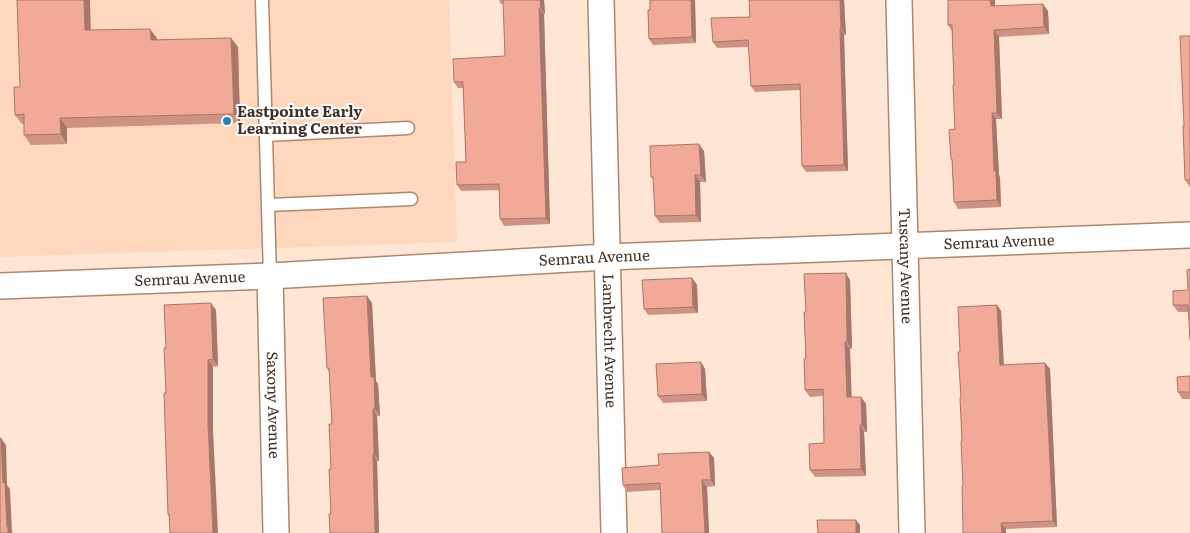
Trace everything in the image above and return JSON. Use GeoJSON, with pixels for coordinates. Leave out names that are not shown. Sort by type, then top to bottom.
{"type":"FeatureCollection","features":[{"type":"Feature","properties":{"kind":"street","name":"Lambrecht Avenue"},"geometry":{"type":"LineString","coordinates":[[601,0],[614,533]]}},
{"type":"Feature","properties":{"kind":"street","name":"Tuscany Avenue"},"geometry":{"type":"LineString","coordinates":[[899,0],[912,533]]}},
{"type":"Feature","properties":{"kind":"street","name":"Semrau Avenue"},"geometry":{"type":"LineString","coordinates":[[0,286],[270,276],[607,257],[1190,235]]}},
{"type":"Feature","properties":{"kind":"street","name":"Saxony Avenue"},"geometry":{"type":"LineString","coordinates":[[270,276],[276,533]]}},
{"type":"Feature","properties":{"kind":"lane"},"geometry":{"type":"LineString","coordinates":[[262,0],[270,276]]}},
{"type":"Feature","properties":{"kind":"lane"},"geometry":{"type":"LineString","coordinates":[[266,134],[408,128]]}},
{"type":"Feature","properties":{"kind":"lane"},"geometry":{"type":"LineString","coordinates":[[268,205],[411,199]]}},
{"type":"Feature","properties":{"kind":"shaded area","name":"Eastpointe Early Learning Center"},"geometry":{"type":"Polygon","coordinates":[[[0,0],[449,0],[457,242],[0,257],[0,0]]]}},
{"type":"Feature","properties":{"kind":"building"},"geometry":{"type":"Polygon","coordinates":[[[17,0],[84,0],[85,30],[150,29],[151,40],[231,38],[234,114],[60,118],[61,134],[24,135],[24,114],[15,115],[14,87],[20,87],[17,0]]]}},
{"type":"Feature","properties":{"kind":"building"},"geometry":{"type":"Polygon","coordinates":[[[503,0],[540,0],[546,218],[500,219],[499,184],[457,185],[456,162],[466,162],[463,82],[454,82],[453,59],[505,56],[503,0]]]}},
{"type":"Feature","properties":{"kind":"building"},"geometry":{"type":"Polygon","coordinates":[[[650,0],[691,0],[692,37],[649,39],[648,10],[650,10],[650,0]]]}},
{"type":"Feature","properties":{"kind":"building"},"geometry":{"type":"Polygon","coordinates":[[[749,0],[840,0],[844,165],[802,166],[800,84],[751,86],[748,40],[713,42],[711,18],[750,17],[749,0]]]}},
{"type":"Feature","properties":{"kind":"building"},"geometry":{"type":"Polygon","coordinates":[[[948,0],[990,0],[991,6],[1043,4],[1044,27],[994,30],[997,113],[992,113],[997,200],[954,202],[949,130],[955,129],[954,85],[952,25],[948,25],[948,0]]]}},
{"type":"Feature","properties":{"kind":"building"},"geometry":{"type":"Polygon","coordinates":[[[1180,36],[1190,36],[1190,180],[1185,180],[1180,36]]]}},
{"type":"Feature","properties":{"kind":"building"},"geometry":{"type":"Polygon","coordinates":[[[699,144],[701,175],[695,175],[696,215],[655,216],[650,146],[699,144]]]}},
{"type":"Feature","properties":{"kind":"building"},"geometry":{"type":"Polygon","coordinates":[[[1190,269],[1190,340],[1188,305],[1173,305],[1173,291],[1188,290],[1187,270],[1190,269]]]}},
{"type":"Feature","properties":{"kind":"building"},"geometry":{"type":"Polygon","coordinates":[[[846,273],[847,342],[845,342],[847,397],[861,397],[861,469],[810,470],[809,444],[824,443],[823,389],[805,390],[804,312],[806,312],[804,274],[846,273]]]}},
{"type":"Feature","properties":{"kind":"building"},"geometry":{"type":"Polygon","coordinates":[[[692,278],[693,307],[644,309],[642,280],[692,278]]]}},
{"type":"Feature","properties":{"kind":"building"},"geometry":{"type":"Polygon","coordinates":[[[367,296],[371,377],[374,377],[375,533],[330,533],[329,469],[331,469],[329,424],[332,424],[323,298],[367,296]]]}},
{"type":"Feature","properties":{"kind":"building"},"geometry":{"type":"Polygon","coordinates":[[[211,303],[213,359],[208,360],[208,424],[213,533],[170,533],[164,393],[166,393],[164,348],[166,348],[164,305],[211,303]]]}},
{"type":"Feature","properties":{"kind":"building"},"geometry":{"type":"Polygon","coordinates":[[[997,305],[1000,365],[1045,363],[1053,521],[1001,523],[1002,533],[963,533],[958,307],[997,305]]]}},
{"type":"Feature","properties":{"kind":"building"},"geometry":{"type":"Polygon","coordinates":[[[701,362],[702,394],[658,396],[656,364],[701,362]]]}},
{"type":"Feature","properties":{"kind":"building"},"geometry":{"type":"Polygon","coordinates":[[[1190,376],[1190,392],[1178,392],[1177,377],[1190,376]]]}},
{"type":"Feature","properties":{"kind":"building"},"geometry":{"type":"Polygon","coordinates":[[[0,438],[3,483],[5,482],[8,533],[0,533],[0,438]]]}},
{"type":"Feature","properties":{"kind":"building"},"geometry":{"type":"Polygon","coordinates":[[[709,452],[711,480],[702,480],[705,533],[662,533],[660,483],[623,485],[622,468],[659,465],[658,454],[709,452]]]}},
{"type":"Feature","properties":{"kind":"building"},"geometry":{"type":"Polygon","coordinates":[[[817,520],[856,520],[856,533],[818,533],[817,520]]]}},
{"type":"Feature","properties":{"kind":"place","name":"Eastpointe Early Learning Center"},"geometry":{"type":"Point","coordinates":[227,121]}}]}
